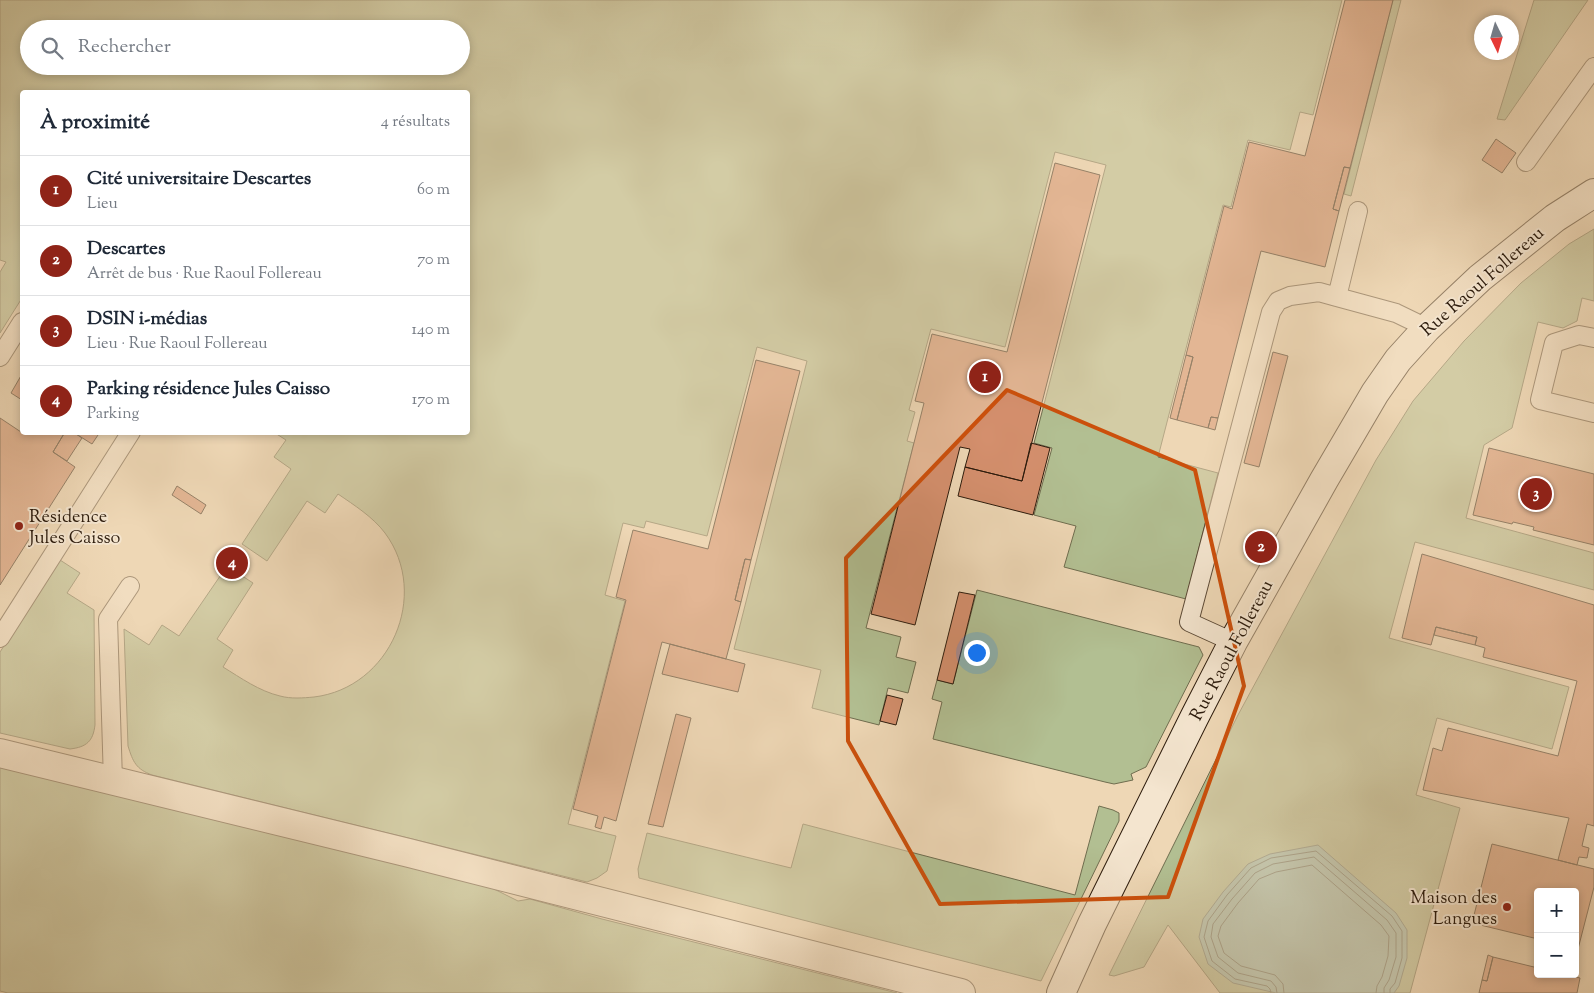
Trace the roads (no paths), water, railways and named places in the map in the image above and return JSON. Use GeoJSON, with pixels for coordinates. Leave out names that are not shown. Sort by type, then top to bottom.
{"type":"FeatureCollection","features":[{"type":"Feature","properties":{"kind":"street","name":"Rue Raoul Follereau"},"geometry":{"type":"LineString","coordinates":[[1061,993],[1092,924],[1233,642],[1375,393],[1398,360],[1427,328],[1480,278],[1547,224],[1594,193]]}},
{"type":"Feature","properties":{"kind":"street"},"geometry":{"type":"LineString","coordinates":[[0,753],[408,853],[961,993]]}},
{"type":"Feature","properties":{"kind":"lane"},"geometry":{"type":"LineString","coordinates":[[1526,162],[1594,67]]}},
{"type":"Feature","properties":{"kind":"lane"},"geometry":{"type":"LineString","coordinates":[[1337,297],[1358,212]]}},
{"type":"Feature","properties":{"kind":"lane"},"geometry":{"type":"LineString","coordinates":[[1233,642],[1189,622],[1271,312],[1278,301],[1290,296],[1318,292],[1396,313],[1427,328]]}},
{"type":"Feature","properties":{"kind":"lane"},"geometry":{"type":"LineString","coordinates":[[0,357],[20,325]]}},
{"type":"Feature","properties":{"kind":"lane"},"geometry":{"type":"LineString","coordinates":[[1594,338],[1579,334],[1554,343],[1540,400],[1594,413]]}},
{"type":"Feature","properties":{"kind":"lane"},"geometry":{"type":"LineString","coordinates":[[0,638],[130,435]]}},
{"type":"Feature","properties":{"kind":"lane"},"geometry":{"type":"LineString","coordinates":[[113,781],[108,619],[130,586]]}},
{"type":"Feature","properties":{"kind":"water"},"geometry":{"type":"Polygon","coordinates":[[[1318,845],[1396,913],[1407,930],[1407,958],[1399,986],[1394,993],[1276,993],[1233,983],[1208,964],[1199,937],[1203,919],[1223,892],[1248,864],[1270,854],[1318,845]]]}},
{"type":"Feature","properties":{"kind":"place","name":"Cité universitaire Descartes"},"geometry":{"type":"Point","coordinates":[985,377]}},
{"type":"Feature","properties":{"kind":"place","name":"DSIN i-médias"},"geometry":{"type":"Point","coordinates":[1536,494]}},
{"type":"Feature","properties":{"kind":"place","name":"Résidence Jules Caisso"},"geometry":{"type":"Point","coordinates":[19,526]}},
{"type":"Feature","properties":{"kind":"place","name":"Descartes"},"geometry":{"type":"Point","coordinates":[1261,547]}},
{"type":"Feature","properties":{"kind":"place","name":"Parking résidence Jules Caisso"},"geometry":{"type":"Point","coordinates":[232,563]}},
{"type":"Feature","properties":{"kind":"place","name":"Maison des Langues"},"geometry":{"type":"Point","coordinates":[1507,907]}}]}
